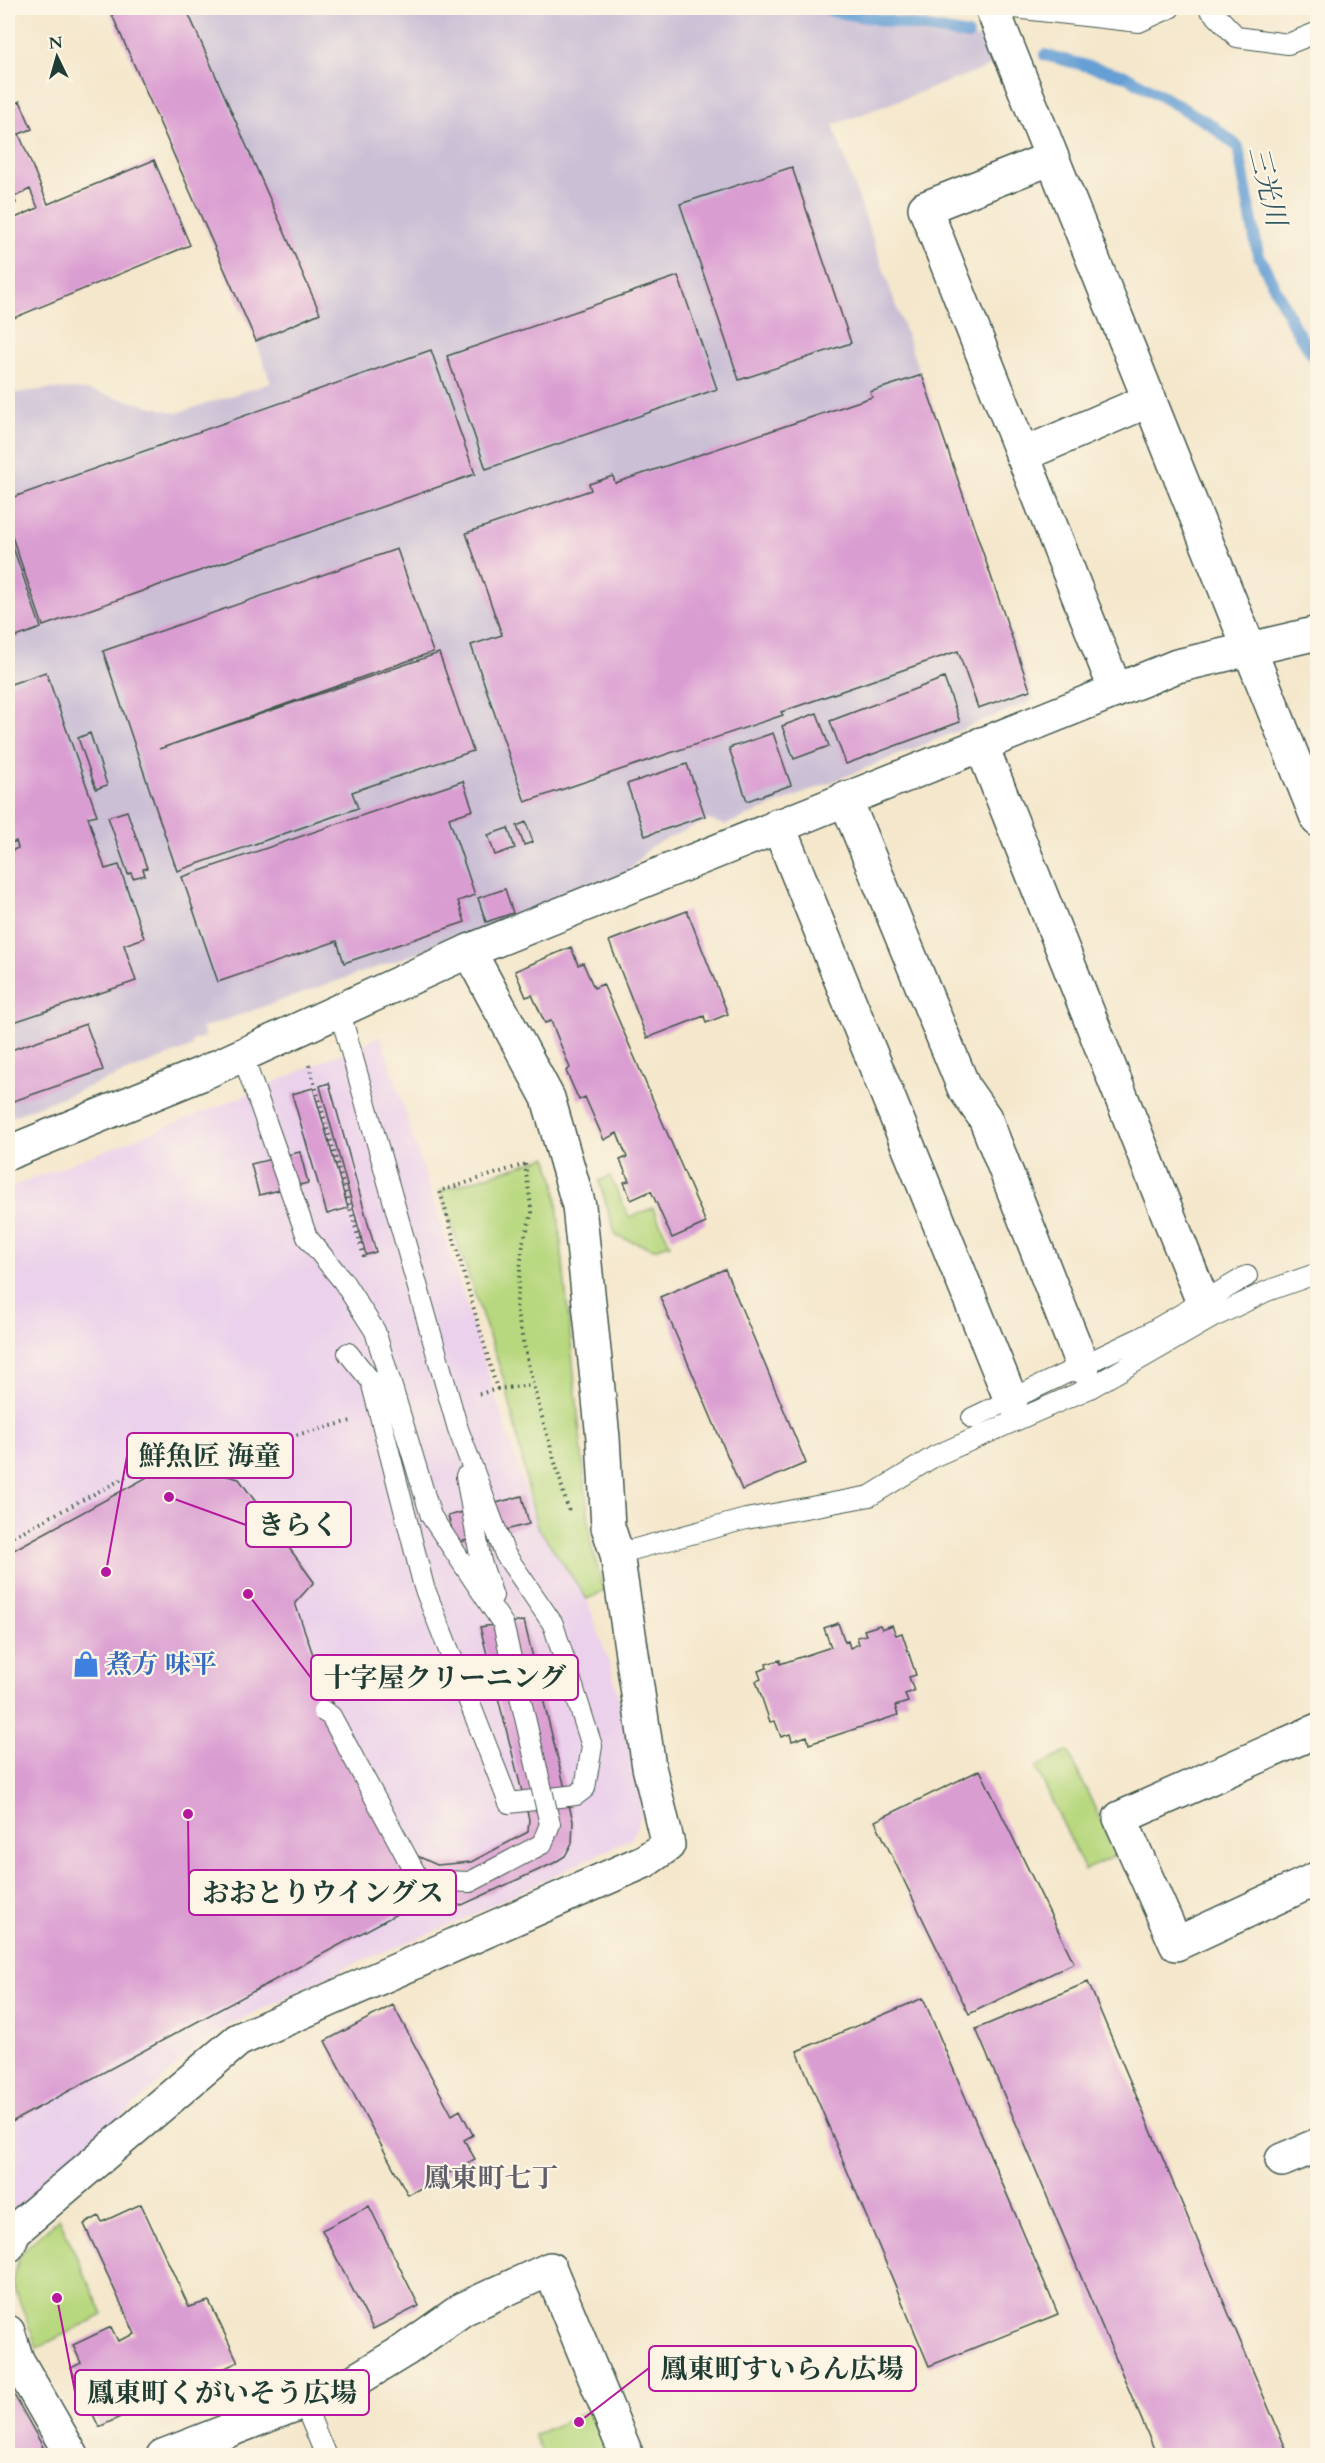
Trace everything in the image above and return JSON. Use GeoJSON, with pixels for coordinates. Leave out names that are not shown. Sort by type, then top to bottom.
{"type":"FeatureCollection","features":[{"type":"Feature","properties":{"kind":"street"},"geometry":{"type":"LineString","coordinates":[[992,8],[1317,820]]}},
{"type":"Feature","properties":{"kind":"street"},"geometry":{"type":"LineString","coordinates":[[1052,158],[924,208],[1116,691]]}},
{"type":"Feature","properties":{"kind":"street"},"geometry":{"type":"LineString","coordinates":[[1022,455],[1150,400]]}},
{"type":"Feature","properties":{"kind":"street"},"geometry":{"type":"LineString","coordinates":[[8,1153],[201,1074],[469,951],[1177,666],[1249,647],[1317,633]]}},
{"type":"Feature","properties":{"kind":"street"},"geometry":{"type":"LineString","coordinates":[[981,744],[1203,1299]]}},
{"type":"Feature","properties":{"kind":"street"},"geometry":{"type":"LineString","coordinates":[[845,798],[964,1088],[985,1118],[1083,1366]]}},
{"type":"Feature","properties":{"kind":"street"},"geometry":{"type":"LineString","coordinates":[[778,825],[1011,1400]]}},
{"type":"Feature","properties":{"kind":"street"},"geometry":{"type":"LineString","coordinates":[[8,2246],[14,2231],[238,2040],[645,1861],[668,1845],[649,1767],[617,1554],[608,1527],[603,1438],[579,1206],[548,1098],[469,951]]}},
{"type":"Feature","properties":{"kind":"street"},"geometry":{"type":"LineString","coordinates":[[1317,1730],[1120,1818],[1176,1944],[1317,1878]]}},
{"type":"Feature","properties":{"kind":"street"},"geometry":{"type":"LineString","coordinates":[[1282,2160],[1317,2145]]}},
{"type":"Feature","properties":{"kind":"street"},"geometry":{"type":"LineString","coordinates":[[163,2456],[351,2383],[405,2350],[463,2309],[550,2269],[627,2456]]}},
{"type":"Feature","properties":{"kind":"street"},"geometry":{"type":"LineString","coordinates":[[11,2353],[72,2456]]}},
{"type":"Feature","properties":{"kind":"lane"},"geometry":{"type":"LineString","coordinates":[[1014,8],[1139,22],[1170,8]]}},
{"type":"Feature","properties":{"kind":"lane"},"geometry":{"type":"LineString","coordinates":[[1209,8],[1237,37],[1288,44],[1317,32]]}},
{"type":"Feature","properties":{"kind":"lane"},"geometry":{"type":"LineString","coordinates":[[339,1009],[458,1429],[505,1554],[553,1624],[592,1746],[585,1788],[576,1796],[509,1803],[424,1587],[371,1381],[348,1353]]}},
{"type":"Feature","properties":{"kind":"lane"},"geometry":{"type":"LineString","coordinates":[[242,1054],[307,1237],[343,1281],[375,1331],[431,1516],[503,1624]]}},
{"type":"Feature","properties":{"kind":"lane"},"geometry":{"type":"LineString","coordinates":[[617,1554],[746,1519],[870,1496],[935,1456],[1090,1388],[1218,1315],[1268,1291],[1317,1273]]}},
{"type":"Feature","properties":{"kind":"lane"},"geometry":{"type":"LineString","coordinates":[[972,1418],[1142,1337],[1203,1299],[1247,1276]]}},
{"type":"Feature","properties":{"kind":"lane"},"geometry":{"type":"LineString","coordinates":[[323,1711],[330,1716],[418,1880],[470,1882],[542,1844],[550,1824],[503,1624],[481,1562],[458,1429]]}},
{"type":"Feature","properties":{"kind":"lane"},"geometry":{"type":"LineString","coordinates":[[303,2401],[326,2456]]}},
{"type":"Feature","properties":{"kind":"path"},"geometry":{"type":"LineString","coordinates":[[307,1059],[364,1258]]}},
{"type":"Feature","properties":{"kind":"path"},"geometry":{"type":"LineString","coordinates":[[525,1164],[532,1213],[523,1242],[516,1309],[533,1385],[571,1520]]}},
{"type":"Feature","properties":{"kind":"path"},"geometry":{"type":"LineString","coordinates":[[497,1389],[533,1385]]}},
{"type":"Feature","properties":{"kind":"path"},"geometry":{"type":"LineString","coordinates":[[8,1539],[176,1451],[218,1448]]}},
{"type":"Feature","properties":{"kind":"shaded area"},"geometry":{"type":"Polygon","coordinates":[[[109,8],[813,8],[828,16],[983,39],[993,65],[833,125],[1034,700],[725,825],[708,820],[651,846],[625,874],[435,947],[202,1028],[205,1037],[193,1040],[191,1047],[8,1118],[8,394],[47,389],[87,390],[177,413],[271,383],[256,341],[109,8]]]}},
{"type":"Feature","properties":{"kind":"shaded area"},"geometry":{"type":"Polygon","coordinates":[[[381,1036],[536,1524],[587,1599],[613,1675],[644,1809],[632,1838],[456,1923],[354,1964],[226,2027],[198,2047],[8,2221],[8,1188],[229,1102],[381,1036]]]}},
{"type":"Feature","properties":{"kind":"green space"},"geometry":{"type":"Polygon","coordinates":[[[547,1157],[555,1183],[591,1544],[604,1591],[587,1599],[536,1524],[506,1386],[440,1191],[547,1157]]]}},
{"type":"Feature","properties":{"kind":"green space"},"geometry":{"type":"Polygon","coordinates":[[[610,1176],[629,1217],[653,1208],[670,1244],[654,1249],[616,1236],[599,1181],[610,1176]]]}},
{"type":"Feature","properties":{"kind":"green space"},"geometry":{"type":"Polygon","coordinates":[[[1068,1751],[1117,1855],[1085,1870],[1036,1767],[1068,1751]]]}},
{"type":"Feature","properties":{"kind":"green space"},"geometry":{"type":"Polygon","coordinates":[[[59,2218],[103,2315],[37,2348],[12,2281],[21,2253],[59,2218]]]}},
{"type":"Feature","properties":{"kind":"green space"},"geometry":{"type":"Polygon","coordinates":[[[591,2410],[611,2455],[543,2455],[534,2435],[591,2410]]]}},
{"type":"Feature","properties":{"kind":"building"},"geometry":{"type":"Polygon","coordinates":[[[109,8],[186,8],[320,313],[256,341],[109,8]]]}},
{"type":"Feature","properties":{"kind":"building"},"geometry":{"type":"Polygon","coordinates":[[[20,101],[32,129],[19,134],[48,204],[154,160],[190,245],[9,320],[8,221],[38,208],[30,189],[14,197],[16,203],[8,207],[8,107],[20,101]]]}},
{"type":"Feature","properties":{"kind":"building"},"geometry":{"type":"Polygon","coordinates":[[[792,167],[851,343],[739,380],[680,204],[792,167]]]}},
{"type":"Feature","properties":{"kind":"building"},"geometry":{"type":"Polygon","coordinates":[[[678,276],[717,389],[486,469],[447,356],[678,276]]]}},
{"type":"Feature","properties":{"kind":"building"},"geometry":{"type":"Polygon","coordinates":[[[431,350],[475,474],[43,626],[8,525],[8,499],[431,350]]]}},
{"type":"Feature","properties":{"kind":"building"},"geometry":{"type":"Polygon","coordinates":[[[922,375],[1030,690],[978,708],[958,651],[781,712],[783,715],[525,802],[471,645],[502,635],[466,533],[591,490],[589,484],[613,476],[615,483],[872,397],[870,392],[922,375]]]}},
{"type":"Feature","properties":{"kind":"building"},"geometry":{"type":"Polygon","coordinates":[[[8,533],[41,628],[8,640],[8,533]]]}},
{"type":"Feature","properties":{"kind":"building"},"geometry":{"type":"Polygon","coordinates":[[[397,549],[433,652],[159,749],[439,653],[473,751],[352,792],[358,808],[177,871],[103,651],[397,549]]]}},
{"type":"Feature","properties":{"kind":"building"},"geometry":{"type":"Polygon","coordinates":[[[46,672],[97,815],[88,817],[105,869],[119,865],[144,938],[124,945],[136,981],[8,1024],[8,852],[18,848],[16,841],[8,845],[8,685],[46,672]]]}},
{"type":"Feature","properties":{"kind":"building"},"geometry":{"type":"Polygon","coordinates":[[[944,678],[960,722],[846,764],[830,721],[944,678]]]}},
{"type":"Feature","properties":{"kind":"building"},"geometry":{"type":"Polygon","coordinates":[[[817,713],[829,746],[794,759],[782,726],[817,713]]]}},
{"type":"Feature","properties":{"kind":"building"},"geometry":{"type":"Polygon","coordinates":[[[90,733],[107,785],[96,789],[78,738],[90,733]]]}},
{"type":"Feature","properties":{"kind":"building"},"geometry":{"type":"Polygon","coordinates":[[[773,733],[791,785],[747,801],[729,748],[773,733]]]}},
{"type":"Feature","properties":{"kind":"building"},"geometry":{"type":"Polygon","coordinates":[[[687,764],[705,816],[645,836],[627,784],[687,764]]]}},
{"type":"Feature","properties":{"kind":"building"},"geometry":{"type":"Polygon","coordinates":[[[463,781],[473,810],[449,818],[475,895],[458,901],[465,922],[344,963],[337,941],[218,982],[182,877],[463,781]]]}},
{"type":"Feature","properties":{"kind":"building"},"geometry":{"type":"Polygon","coordinates":[[[127,811],[147,868],[143,869],[145,875],[133,878],[131,873],[128,874],[108,817],[127,811]]]}},
{"type":"Feature","properties":{"kind":"building"},"geometry":{"type":"Polygon","coordinates":[[[526,822],[533,842],[524,845],[517,826],[526,822]]]}},
{"type":"Feature","properties":{"kind":"building"},"geometry":{"type":"Polygon","coordinates":[[[508,828],[515,848],[495,855],[488,835],[508,828]]]}},
{"type":"Feature","properties":{"kind":"building"},"geometry":{"type":"Polygon","coordinates":[[[505,889],[513,913],[486,922],[478,898],[505,889]]]}},
{"type":"Feature","properties":{"kind":"building"},"geometry":{"type":"Polygon","coordinates":[[[687,911],[728,1014],[706,1023],[704,1016],[647,1038],[609,941],[687,911]]]}},
{"type":"Feature","properties":{"kind":"building"},"geometry":{"type":"Polygon","coordinates":[[[571,947],[578,965],[583,963],[594,988],[603,984],[706,1223],[672,1238],[651,1191],[631,1200],[624,1182],[629,1181],[620,1160],[627,1157],[617,1133],[604,1140],[585,1097],[579,1100],[566,1071],[570,1068],[551,1021],[545,1023],[532,995],[526,997],[515,971],[571,947]]]}},
{"type":"Feature","properties":{"kind":"building"},"geometry":{"type":"Polygon","coordinates":[[[86,1024],[103,1070],[8,1103],[8,1051],[86,1024]]]}},
{"type":"Feature","properties":{"kind":"building"},"geometry":{"type":"Polygon","coordinates":[[[329,1083],[376,1252],[366,1255],[320,1086],[329,1083]]]}},
{"type":"Feature","properties":{"kind":"building"},"geometry":{"type":"Polygon","coordinates":[[[313,1088],[348,1208],[327,1214],[292,1094],[313,1088]]]}},
{"type":"Feature","properties":{"kind":"building"},"geometry":{"type":"Polygon","coordinates":[[[300,1152],[308,1183],[259,1195],[251,1164],[300,1152]]]}},
{"type":"Feature","properties":{"kind":"building"},"geometry":{"type":"Polygon","coordinates":[[[725,1269],[806,1463],[742,1490],[660,1297],[725,1269]]]}},
{"type":"Feature","properties":{"kind":"building"},"geometry":{"type":"Polygon","coordinates":[[[173,1463],[239,1479],[314,1582],[295,1603],[326,1692],[415,1855],[437,1865],[471,1862],[528,1832],[529,1819],[480,1627],[524,1621],[573,1821],[572,1843],[565,1856],[554,1863],[462,1905],[417,1903],[8,2124],[8,1553],[173,1463]]]}},
{"type":"Feature","properties":{"kind":"building"},"geometry":{"type":"Polygon","coordinates":[[[522,1496],[529,1524],[456,1543],[448,1516],[522,1496]]]}},
{"type":"Feature","properties":{"kind":"building"},"geometry":{"type":"Polygon","coordinates":[[[838,1623],[845,1642],[848,1641],[850,1648],[859,1644],[857,1637],[866,1635],[864,1630],[880,1625],[882,1629],[892,1625],[896,1635],[902,1633],[916,1675],[909,1677],[914,1691],[905,1694],[908,1702],[895,1706],[898,1715],[809,1744],[807,1736],[792,1741],[790,1734],[781,1737],[775,1721],[770,1722],[756,1681],[761,1679],[758,1671],[767,1668],[766,1664],[780,1660],[780,1664],[831,1647],[824,1628],[838,1623]]]}},
{"type":"Feature","properties":{"kind":"building"},"geometry":{"type":"Polygon","coordinates":[[[980,1770],[1074,1963],[969,2014],[875,1821],[980,1770]]]}},
{"type":"Feature","properties":{"kind":"building"},"geometry":{"type":"Polygon","coordinates":[[[1088,1982],[1289,2456],[1157,2456],[976,2029],[1088,1982]]]}},
{"type":"Feature","properties":{"kind":"building"},"geometry":{"type":"Polygon","coordinates":[[[923,1998],[1058,2314],[929,2366],[797,2051],[923,1998]]]}},
{"type":"Feature","properties":{"kind":"building"},"geometry":{"type":"Polygon","coordinates":[[[393,2005],[452,2115],[460,2110],[473,2135],[464,2140],[475,2159],[408,2195],[325,2041],[393,2005]]]}},
{"type":"Feature","properties":{"kind":"building"},"geometry":{"type":"Polygon","coordinates":[[[141,2204],[189,2307],[209,2301],[238,2362],[99,2427],[71,2368],[81,2363],[73,2345],[111,2327],[118,2341],[135,2334],[84,2224],[99,2216],[102,2222],[141,2204]]]}},
{"type":"Feature","properties":{"kind":"building"},"geometry":{"type":"Polygon","coordinates":[[[369,2206],[419,2306],[373,2329],[322,2230],[369,2206]]]}},
{"type":"Feature","properties":{"kind":"building"},"geometry":{"type":"Polygon","coordinates":[[[13,2393],[43,2447],[30,2453],[32,2456],[8,2456],[8,2395],[13,2393]]]}},
{"type":"Feature","properties":{"kind":"waterway","name":"三光川"},"geometry":{"type":"LineString","coordinates":[[825,8],[968,35]]}},
{"type":"Feature","properties":{"kind":"waterway","name":"三光川"},"geometry":{"type":"LineString","coordinates":[[1045,55],[1126,76],[1210,124],[1238,147],[1258,254],[1295,328],[1318,363]]}},
{"type":"Feature","properties":{"kind":"place","name":"きらく"},"geometry":{"type":"Point","coordinates":[169,1497]}},
{"type":"Feature","properties":{"kind":"place","name":"鮮魚匠 海童"},"geometry":{"type":"Point","coordinates":[106,1572]}},
{"type":"Feature","properties":{"kind":"place","name":"十字屋クリーニング"},"geometry":{"type":"Point","coordinates":[248,1594]}},
{"type":"Feature","properties":{"kind":"place","name":"煮方 味平"},"geometry":{"type":"Point","coordinates":[86,1664]}},
{"type":"Feature","properties":{"kind":"place","name":"おおとりウイングス"},"geometry":{"type":"Point","coordinates":[188,1814]}},
{"type":"Feature","properties":{"kind":"place","name":"鳳東町くがいそう広場"},"geometry":{"type":"Point","coordinates":[57,2298]}},
{"type":"Feature","properties":{"kind":"place","name":"鳳東町すいらん広場"},"geometry":{"type":"Point","coordinates":[579,2422]}},
{"type":"Feature","properties":{"kind":"district","name":"鳳東町七丁"},"geometry":{"type":"Point","coordinates":[491,2178]}}]}
